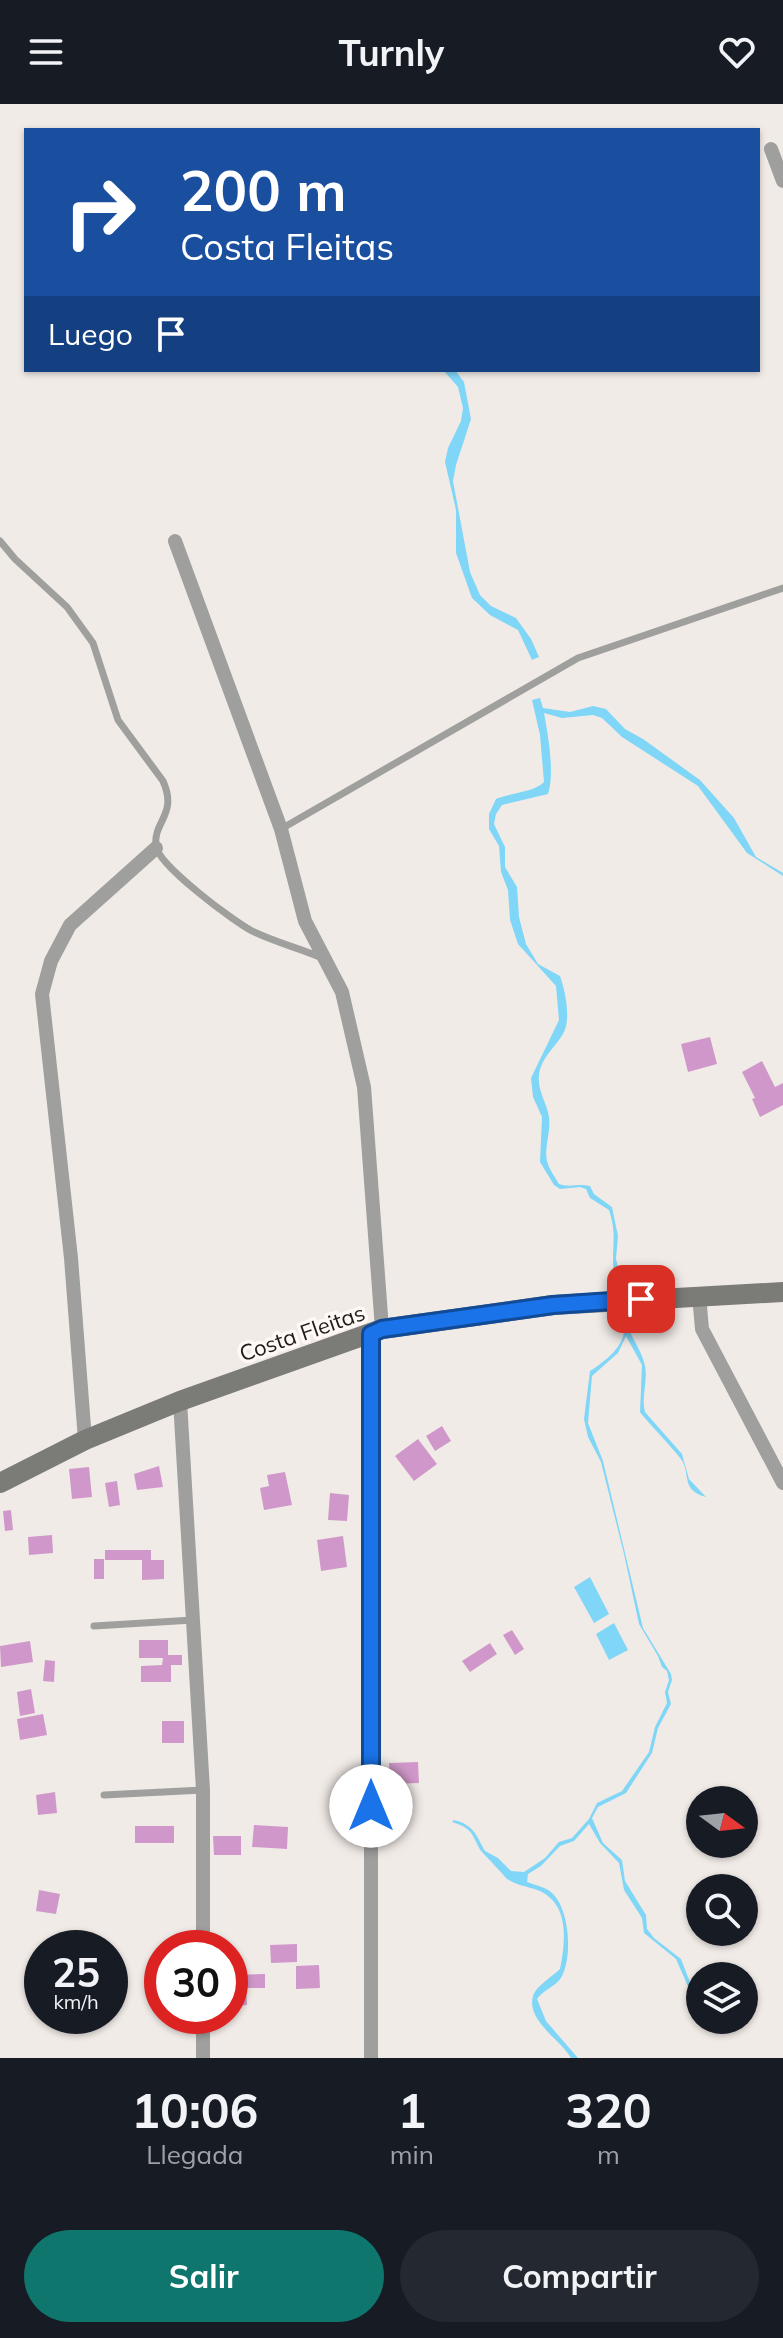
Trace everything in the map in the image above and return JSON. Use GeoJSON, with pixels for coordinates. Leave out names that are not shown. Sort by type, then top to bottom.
{"type":"FeatureCollection","features":[{"type":"Feature","properties":{"kind":"main road","name":"Costa Fleitas"},"geometry":{"type":"LineString","coordinates":[[0,1483],[85,1440],[180,1401],[377,1332],[553,1305],[783,1292]]}},
{"type":"Feature","properties":{"kind":"street"},"geometry":{"type":"LineString","coordinates":[[771,149],[783,181]]}},
{"type":"Feature","properties":{"kind":"street"},"geometry":{"type":"LineString","coordinates":[[175,541],[281,829],[305,921],[342,992],[364,1087],[377,1332],[371,2058]]}},
{"type":"Feature","properties":{"kind":"street"},"geometry":{"type":"LineString","coordinates":[[85,1440],[71,1258],[42,994],[51,961],[70,925],[156,848]]}},
{"type":"Feature","properties":{"kind":"street"},"geometry":{"type":"LineString","coordinates":[[699,1295],[702,1329],[783,1483]]}},
{"type":"Feature","properties":{"kind":"street"},"geometry":{"type":"LineString","coordinates":[[180,1401],[203,1790],[203,1930]]}},
{"type":"Feature","properties":{"kind":"street"},"geometry":{"type":"LineString","coordinates":[[203,2034],[203,2058]]}},
{"type":"Feature","properties":{"kind":"lane"},"geometry":{"type":"LineString","coordinates":[[0,541],[67,607],[93,643],[118,720],[168,791],[168,812],[156,840],[156,848],[171,870],[252,931],[324,959]]}},
{"type":"Feature","properties":{"kind":"lane"},"geometry":{"type":"LineString","coordinates":[[281,829],[578,658],[783,588]]}},
{"type":"Feature","properties":{"kind":"lane"},"geometry":{"type":"LineString","coordinates":[[94,1626],[195,1619]]}},
{"type":"Feature","properties":{"kind":"lane"},"geometry":{"type":"LineString","coordinates":[[104,1795],[203,1790]]}},
{"type":"Feature","properties":{"kind":"water"},"geometry":{"type":"Polygon","coordinates":[[[445,372],[456,372],[464,382],[471,419],[453,481],[470,572],[480,595],[491,606],[516,618],[531,639],[539,657],[532,660],[518,630],[490,615],[472,598],[456,553],[456,510],[445,462],[461,421],[463,408],[458,387],[445,372]]]}},
{"type":"Feature","properties":{"kind":"water"},"geometry":{"type":"Polygon","coordinates":[[[540,698],[543,708],[570,712],[593,706],[606,709],[625,729],[700,780],[734,818],[756,857],[783,873],[783,876],[747,853],[698,786],[622,737],[602,718],[593,715],[562,718],[544,713],[551,765],[548,794],[502,805],[496,814],[494,824],[505,847],[505,867],[517,887],[519,917],[526,944],[538,964],[560,976],[564,989],[566,1026],[546,1057],[539,1075],[539,1086],[549,1117],[547,1161],[559,1184],[590,1186],[594,1194],[612,1207],[618,1236],[616,1259],[623,1286],[616,1287],[609,1210],[590,1198],[586,1189],[560,1189],[554,1185],[540,1162],[542,1117],[533,1097],[531,1078],[559,1020],[556,986],[518,944],[510,920],[508,890],[501,872],[499,846],[489,829],[489,814],[496,799],[535,788],[544,782],[540,735],[532,700],[540,698]]]}},
{"type":"Feature","properties":{"kind":"water"},"geometry":{"type":"Polygon","coordinates":[[[619,1310],[625,1310],[645,1366],[645,1412],[682,1454],[689,1479],[706,1497],[693,1491],[683,1462],[640,1412],[642,1365],[626,1336],[618,1353],[592,1376],[588,1423],[603,1461],[643,1628],[671,1674],[668,1692],[671,1704],[658,1728],[652,1753],[626,1793],[598,1807],[592,1818],[603,1843],[622,1860],[625,1881],[646,1915],[647,1929],[681,1959],[686,1982],[676,1959],[644,1933],[642,1918],[624,1890],[619,1863],[600,1843],[589,1824],[574,1841],[560,1846],[541,1866],[528,1874],[527,1882],[551,1892],[566,1921],[568,1946],[565,1969],[561,1978],[537,1999],[546,2021],[578,2058],[571,2058],[539,2022],[532,2005],[538,1989],[560,1969],[564,1930],[558,1908],[540,1891],[506,1878],[481,1851],[468,1830],[452,1822],[461,1822],[470,1828],[485,1851],[511,1871],[524,1872],[545,1858],[559,1842],[572,1838],[589,1819],[597,1803],[622,1791],[649,1752],[655,1727],[667,1703],[667,1671],[639,1624],[601,1462],[588,1437],[584,1419],[590,1371],[612,1354],[621,1342],[624,1328],[619,1310]]]}},
{"type":"Feature","properties":{"kind":"water"},"geometry":{"type":"Polygon","coordinates":[[[590,1577],[609,1614],[594,1623],[574,1587],[590,1577]]]}},
{"type":"Feature","properties":{"kind":"water"},"geometry":{"type":"Polygon","coordinates":[[[614,1623],[628,1650],[609,1660],[596,1634],[614,1623]]]}},
{"type":"Feature","properties":{"kind":"building"},"geometry":{"type":"Polygon","coordinates":[[[710,1037],[717,1064],[688,1072],[681,1044],[710,1037]]]}},
{"type":"Feature","properties":{"kind":"building"},"geometry":{"type":"Polygon","coordinates":[[[762,1061],[775,1087],[783,1083],[783,1105],[760,1117],[752,1099],[755,1098],[742,1072],[762,1061]]]}},
{"type":"Feature","properties":{"kind":"building"},"geometry":{"type":"Polygon","coordinates":[[[442,1426],[451,1441],[435,1451],[426,1436],[442,1426]]]}},
{"type":"Feature","properties":{"kind":"building"},"geometry":{"type":"Polygon","coordinates":[[[418,1439],[437,1464],[414,1481],[395,1456],[418,1439]]]}},
{"type":"Feature","properties":{"kind":"building"},"geometry":{"type":"Polygon","coordinates":[[[159,1466],[163,1487],[137,1490],[134,1474],[159,1466]]]}},
{"type":"Feature","properties":{"kind":"building"},"geometry":{"type":"Polygon","coordinates":[[[89,1467],[92,1497],[72,1499],[69,1469],[89,1467]]]}},
{"type":"Feature","properties":{"kind":"building"},"geometry":{"type":"Polygon","coordinates":[[[285,1472],[292,1505],[264,1510],[260,1488],[269,1486],[267,1475],[285,1472]]]}},
{"type":"Feature","properties":{"kind":"building"},"geometry":{"type":"Polygon","coordinates":[[[117,1481],[120,1505],[109,1507],[105,1483],[117,1481]]]}},
{"type":"Feature","properties":{"kind":"building"},"geometry":{"type":"Polygon","coordinates":[[[330,1493],[349,1495],[347,1521],[328,1520],[330,1493]]]}},
{"type":"Feature","properties":{"kind":"building"},"geometry":{"type":"Polygon","coordinates":[[[11,1510],[13,1530],[5,1531],[3,1511],[11,1510]]]}},
{"type":"Feature","properties":{"kind":"building"},"geometry":{"type":"Polygon","coordinates":[[[52,1535],[53,1553],[29,1555],[28,1537],[52,1535]]]}},
{"type":"Feature","properties":{"kind":"building"},"geometry":{"type":"Polygon","coordinates":[[[343,1536],[347,1567],[321,1571],[317,1540],[343,1536]]]}},
{"type":"Feature","properties":{"kind":"building"},"geometry":{"type":"Polygon","coordinates":[[[105,1550],[151,1550],[151,1560],[164,1560],[164,1579],[142,1580],[142,1560],[105,1560],[105,1550]]]}},
{"type":"Feature","properties":{"kind":"building"},"geometry":{"type":"Polygon","coordinates":[[[94,1559],[104,1559],[104,1579],[94,1579],[94,1559]]]}},
{"type":"Feature","properties":{"kind":"building"},"geometry":{"type":"Polygon","coordinates":[[[512,1630],[524,1649],[515,1655],[503,1635],[512,1630]]]}},
{"type":"Feature","properties":{"kind":"building"},"geometry":{"type":"Polygon","coordinates":[[[139,1640],[168,1640],[168,1655],[182,1655],[182,1665],[171,1665],[171,1682],[141,1682],[141,1666],[162,1665],[163,1658],[139,1658],[139,1640]]]}},
{"type":"Feature","properties":{"kind":"building"},"geometry":{"type":"Polygon","coordinates":[[[30,1641],[33,1662],[1,1667],[0,1646],[30,1641]]]}},
{"type":"Feature","properties":{"kind":"building"},"geometry":{"type":"Polygon","coordinates":[[[490,1643],[497,1654],[470,1672],[462,1661],[490,1643]]]}},
{"type":"Feature","properties":{"kind":"building"},"geometry":{"type":"Polygon","coordinates":[[[45,1660],[55,1661],[54,1682],[43,1681],[45,1660]]]}},
{"type":"Feature","properties":{"kind":"building"},"geometry":{"type":"Polygon","coordinates":[[[31,1689],[35,1713],[20,1716],[17,1692],[31,1689]]]}},
{"type":"Feature","properties":{"kind":"building"},"geometry":{"type":"Polygon","coordinates":[[[43,1714],[47,1735],[20,1740],[17,1719],[43,1714]]]}},
{"type":"Feature","properties":{"kind":"building"},"geometry":{"type":"Polygon","coordinates":[[[162,1721],[184,1721],[184,1743],[162,1743],[162,1721]]]}},
{"type":"Feature","properties":{"kind":"building"},"geometry":{"type":"Polygon","coordinates":[[[418,1762],[419,1783],[390,1784],[389,1763],[418,1762]]]}},
{"type":"Feature","properties":{"kind":"building"},"geometry":{"type":"Polygon","coordinates":[[[55,1792],[57,1813],[38,1815],[36,1795],[55,1792]]]}},
{"type":"Feature","properties":{"kind":"building"},"geometry":{"type":"Polygon","coordinates":[[[254,1825],[288,1827],[287,1849],[252,1847],[254,1825]]]}},
{"type":"Feature","properties":{"kind":"building"},"geometry":{"type":"Polygon","coordinates":[[[135,1826],[174,1826],[174,1843],[135,1843],[135,1826]]]}},
{"type":"Feature","properties":{"kind":"building"},"geometry":{"type":"Polygon","coordinates":[[[213,1836],[241,1836],[241,1855],[214,1855],[213,1836]]]}},
{"type":"Feature","properties":{"kind":"building"},"geometry":{"type":"Polygon","coordinates":[[[39,1890],[60,1894],[56,1914],[36,1911],[39,1890]]]}},
{"type":"Feature","properties":{"kind":"building"},"geometry":{"type":"Polygon","coordinates":[[[297,1944],[297,1962],[271,1963],[270,1945],[297,1944]]]}},
{"type":"Feature","properties":{"kind":"building"},"geometry":{"type":"Polygon","coordinates":[[[319,1965],[320,1988],[296,1989],[296,1966],[319,1965]]]}},
{"type":"Feature","properties":{"kind":"building"},"geometry":{"type":"Polygon","coordinates":[[[265,1974],[265,1988],[248,1988],[248,1975],[265,1974]]]}},
{"type":"Feature","properties":{"kind":"route"},"geometry":{"type":"LineString","coordinates":[[371,1806],[371,1334],[382,1329],[553,1305],[641,1299]]}}]}
